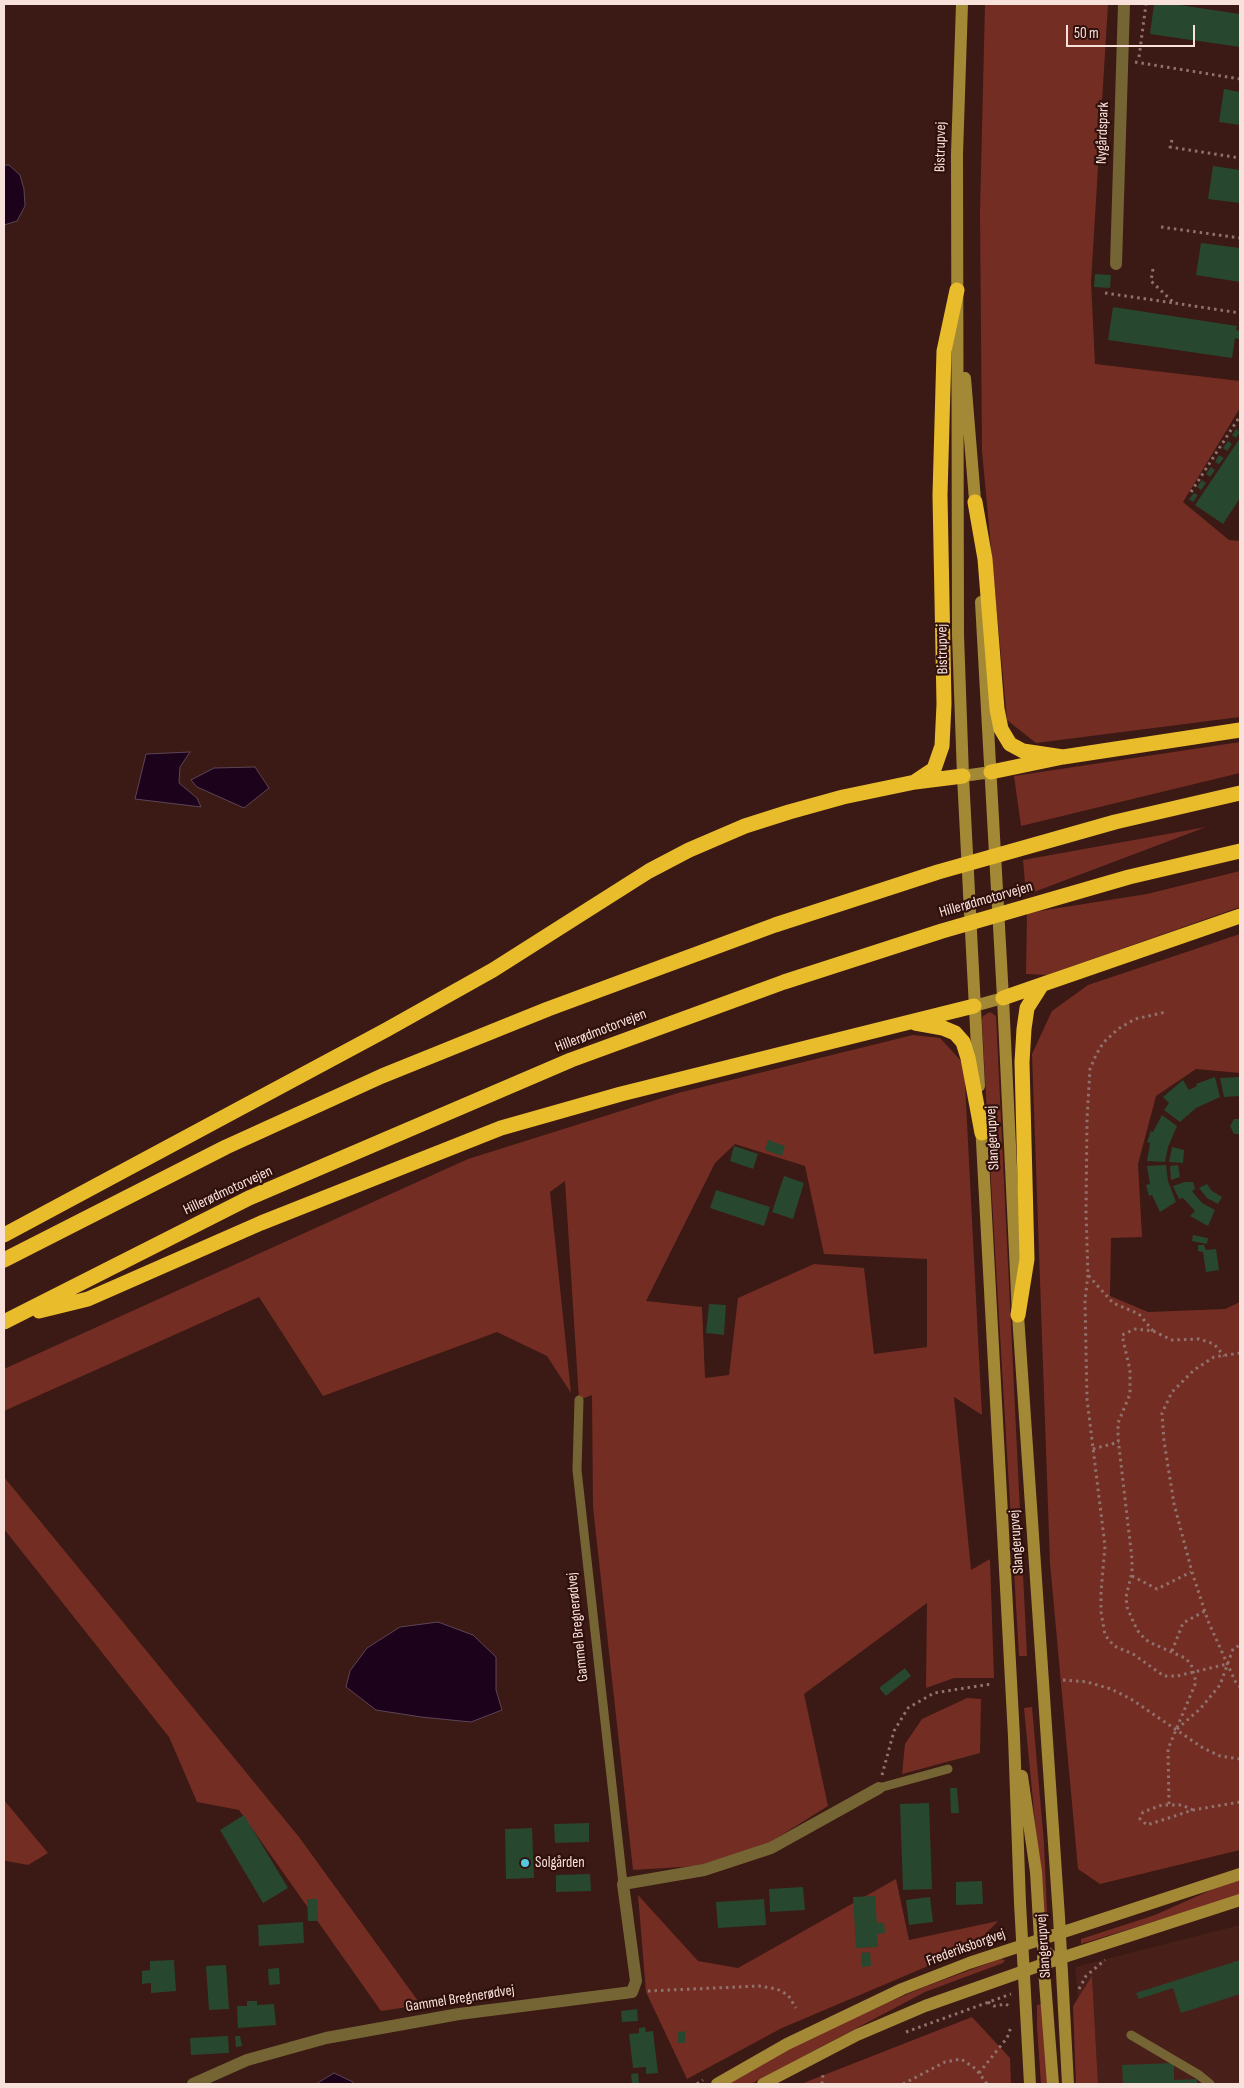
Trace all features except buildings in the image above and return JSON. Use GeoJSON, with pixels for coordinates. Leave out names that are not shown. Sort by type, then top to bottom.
{"type":"FeatureCollection","features":[{"type":"Feature","properties":{"kind":"highway"},"geometry":{"type":"LineString","coordinates":[[915,782],[934,769],[942,746],[944,704],[940,495],[944,351],[957,290]]}},
{"type":"Feature","properties":{"kind":"highway"},"geometry":{"type":"LineString","coordinates":[[975,502],[985,559],[997,709],[1001,729],[1010,744],[1023,750],[1063,757]]}},
{"type":"Feature","properties":{"kind":"highway"},"geometry":{"type":"LineString","coordinates":[[991,772],[1063,757],[1240,730]]}},
{"type":"Feature","properties":{"kind":"highway"},"geometry":{"type":"LineString","coordinates":[[4,1234],[378,1034],[493,970],[649,871],[689,850],[746,826],[844,797],[915,782],[963,776]]}},
{"type":"Feature","properties":{"kind":"highway"},"geometry":{"type":"LineString","coordinates":[[4,1260],[226,1147],[382,1076],[548,1009],[775,925],[938,872],[1116,822],[1240,793]]}},
{"type":"Feature","properties":{"kind":"highway","name":"Hillerødmotorvejen"},"geometry":{"type":"LineString","coordinates":[[6,1321],[249,1198],[571,1060],[784,982],[942,931],[1129,877],[1240,851]]}},
{"type":"Feature","properties":{"kind":"highway"},"geometry":{"type":"LineString","coordinates":[[1003,998],[1240,916]]}},
{"type":"Feature","properties":{"kind":"highway"},"geometry":{"type":"LineString","coordinates":[[1018,1315],[1027,1259],[1022,1062],[1024,1029],[1027,1008],[1041,986]]}},
{"type":"Feature","properties":{"kind":"highway"},"geometry":{"type":"LineString","coordinates":[[6,1321],[88,1298],[261,1223],[501,1128],[621,1094],[974,1006]]}},
{"type":"Feature","properties":{"kind":"highway"},"geometry":{"type":"LineString","coordinates":[[908,1022],[943,1028],[955,1034],[963,1042],[968,1058],[982,1133]]}},
{"type":"Feature","properties":{"kind":"main road","name":"Bistrupvej"},"geometry":{"type":"LineString","coordinates":[[962,4],[957,154],[958,626],[974,1006]]}},
{"type":"Feature","properties":{"kind":"main road","name":"Bistrupvej"},"geometry":{"type":"LineString","coordinates":[[957,290],[975,502],[1003,998]]}},
{"type":"Feature","properties":{"kind":"main road"},"geometry":{"type":"LineString","coordinates":[[963,776],[991,772]]}},
{"type":"Feature","properties":{"kind":"main road"},"geometry":{"type":"LineString","coordinates":[[974,1006],[1003,998]]}},
{"type":"Feature","properties":{"kind":"main road","name":"Slangerupvej"},"geometry":{"type":"LineString","coordinates":[[1003,998],[1018,1315],[1068,2084]]}},
{"type":"Feature","properties":{"kind":"main road","name":"Slangerupvej"},"geometry":{"type":"LineString","coordinates":[[974,1006],[1014,1737],[1030,2084]]}},
{"type":"Feature","properties":{"kind":"main road"},"geometry":{"type":"LineString","coordinates":[[1014,1737],[1028,1811],[1039,1902],[1040,1939],[1044,1950],[1052,1957],[1061,1958]]}},
{"type":"Feature","properties":{"kind":"main road","name":"Frederiksborgvej"},"geometry":{"type":"LineString","coordinates":[[717,2084],[787,2044],[902,1990],[969,1963],[1240,1874]]}},
{"type":"Feature","properties":{"kind":"main road"},"geometry":{"type":"LineString","coordinates":[[763,2084],[858,2035],[925,2006],[1061,1958],[1240,1900]]}},
{"type":"Feature","properties":{"kind":"main road"},"geometry":{"type":"LineString","coordinates":[[1023,1945],[1036,1948],[1042,1956],[1044,1964],[1053,2084]]}},
{"type":"Feature","properties":{"kind":"street","name":"Nygårdspark"},"geometry":{"type":"LineString","coordinates":[[1116,264],[1124,4]]}},
{"type":"Feature","properties":{"kind":"street"},"geometry":{"type":"LineString","coordinates":[[623,1884],[704,1870],[771,1848],[879,1788]]}},
{"type":"Feature","properties":{"kind":"street","name":"Gammel Bregnerødvej"},"geometry":{"type":"LineString","coordinates":[[193,2084],[247,2060],[326,2038],[459,2014],[632,1992],[636,1981],[623,1884]]}},
{"type":"Feature","properties":{"kind":"lane","name":"Gammel Bregnerødvej"},"geometry":{"type":"LineString","coordinates":[[579,1400],[577,1470],[623,1884]]}},
{"type":"Feature","properties":{"kind":"lane"},"geometry":{"type":"LineString","coordinates":[[879,1788],[948,1769]]}},
{"type":"Feature","properties":{"kind":"lane"},"geometry":{"type":"LineString","coordinates":[[1131,2034],[1199,2075],[1210,2084]]}},
{"type":"Feature","properties":{"kind":"path"},"geometry":{"type":"LineString","coordinates":[[1138,62],[1146,4]]}},
{"type":"Feature","properties":{"kind":"path"},"geometry":{"type":"LineString","coordinates":[[1122,60],[1240,78]]}},
{"type":"Feature","properties":{"kind":"path"},"geometry":{"type":"LineString","coordinates":[[1172,140],[1170,147],[1240,158]]}},
{"type":"Feature","properties":{"kind":"path"},"geometry":{"type":"LineString","coordinates":[[1161,227],[1240,238]]}},
{"type":"Feature","properties":{"kind":"path"},"geometry":{"type":"LineString","coordinates":[[1154,269],[1151,281],[1174,303]]}},
{"type":"Feature","properties":{"kind":"path"},"geometry":{"type":"LineString","coordinates":[[1105,293],[1240,313]]}},
{"type":"Feature","properties":{"kind":"path"},"geometry":{"type":"LineString","coordinates":[[1191,492],[1240,416]]}},
{"type":"Feature","properties":{"kind":"path"},"geometry":{"type":"LineString","coordinates":[[1166,1012],[1135,1019],[1118,1029],[1104,1043],[1090,1069],[1087,1119],[1086,1213],[1088,1275],[1085,1300],[1087,1399],[1105,1546],[1101,1612],[1105,1635],[1114,1646],[1133,1654],[1164,1676],[1194,1673],[1227,1664]]}},
{"type":"Feature","properties":{"kind":"path"},"geometry":{"type":"LineString","coordinates":[[1088,1275],[1113,1303],[1139,1314],[1153,1331]]}},
{"type":"Feature","properties":{"kind":"path"},"geometry":{"type":"LineString","coordinates":[[1169,1804],[1168,1749],[1196,1682],[1191,1664],[1185,1658],[1172,1651],[1149,1642],[1137,1630],[1127,1607],[1126,1597],[1132,1576],[1127,1504],[1118,1442],[1118,1423],[1130,1394],[1130,1370],[1122,1335],[1134,1328],[1153,1331],[1172,1340],[1200,1339],[1214,1344],[1224,1356]]}},
{"type":"Feature","properties":{"kind":"path"},"geometry":{"type":"LineString","coordinates":[[1240,1353],[1214,1357],[1194,1370],[1172,1392],[1162,1414],[1164,1441],[1174,1504],[1192,1572],[1205,1611],[1227,1664],[1236,1683],[1240,1687]]}},
{"type":"Feature","properties":{"kind":"path"},"geometry":{"type":"LineString","coordinates":[[1093,1449],[1118,1442]]}},
{"type":"Feature","properties":{"kind":"path"},"geometry":{"type":"LineString","coordinates":[[1132,1576],[1157,1589],[1192,1572]]}},
{"type":"Feature","properties":{"kind":"path"},"geometry":{"type":"LineString","coordinates":[[1172,1651],[1182,1623],[1205,1611]]}},
{"type":"Feature","properties":{"kind":"path"},"geometry":{"type":"LineString","coordinates":[[1176,1730],[1200,1709],[1220,1684],[1233,1649],[1240,1645]]}},
{"type":"Feature","properties":{"kind":"path"},"geometry":{"type":"LineString","coordinates":[[1063,1680],[1087,1682],[1111,1689],[1131,1699],[1203,1748],[1220,1756],[1240,1759]]}},
{"type":"Feature","properties":{"kind":"path"},"geometry":{"type":"LineString","coordinates":[[879,1788],[894,1731],[908,1708],[934,1693],[991,1684]]}},
{"type":"Feature","properties":{"kind":"path"},"geometry":{"type":"LineString","coordinates":[[1192,1810],[1182,1805],[1169,1804],[1149,1808],[1143,1812],[1140,1819],[1147,1825],[1192,1810],[1240,1802]]}},
{"type":"Feature","properties":{"kind":"path"},"geometry":{"type":"LineString","coordinates":[[1078,1989],[1086,1976],[1109,1956]]}},
{"type":"Feature","properties":{"kind":"path"},"geometry":{"type":"LineString","coordinates":[[632,1992],[759,1986],[777,1989],[788,1995],[796,2008]]}},
{"type":"Feature","properties":{"kind":"path"},"geometry":{"type":"LineString","coordinates":[[987,2002],[994,2006],[1006,2004],[1012,2010]]}},
{"type":"Feature","properties":{"kind":"path"},"geometry":{"type":"LineString","coordinates":[[979,2073],[1008,2038],[1012,2024]]}},
{"type":"Feature","properties":{"kind":"path"},"geometry":{"type":"LineString","coordinates":[[903,2084],[945,2062],[961,2059],[979,2073],[987,2084]]}},
{"type":"Feature","properties":{"kind":"path"},"geometry":{"type":"LineString","coordinates":[[822,2084],[823,2074]]}},
{"type":"Feature","properties":{"kind":"shaded area"},"geometry":{"type":"Polygon","coordinates":[[[985,4],[1108,4],[1091,282],[1095,364],[1240,381],[1240,408],[1183,502],[1229,540],[1240,541],[1240,717],[1036,743],[1007,720],[982,451],[980,212],[985,4]]]}},
{"type":"Feature","properties":{"kind":"shaded area"},"geometry":{"type":"Polygon","coordinates":[[[4,165],[9,165],[20,175],[24,189],[25,206],[17,221],[4,225],[4,165]]]}},
{"type":"Feature","properties":{"kind":"shaded area"},"geometry":{"type":"Polygon","coordinates":[[[1240,742],[1240,773],[1021,826],[1014,776],[1240,742]]]}},
{"type":"Feature","properties":{"kind":"shaded area"},"geometry":{"type":"Polygon","coordinates":[[[190,752],[180,767],[179,783],[197,798],[201,807],[135,799],[146,754],[190,752]]]}},
{"type":"Feature","properties":{"kind":"shaded area"},"geometry":{"type":"Polygon","coordinates":[[[255,767],[269,788],[244,808],[197,787],[191,780],[214,768],[255,767]]]}},
{"type":"Feature","properties":{"kind":"shaded area"},"geometry":{"type":"Polygon","coordinates":[[[1206,827],[1026,895],[1023,860],[1206,827]]]}},
{"type":"Feature","properties":{"kind":"shaded area"},"geometry":{"type":"Polygon","coordinates":[[[1240,871],[1240,907],[1047,975],[1026,974],[1027,913],[1147,894],[1240,871]]]}},
{"type":"Feature","properties":{"kind":"shaded area"},"geometry":{"type":"Polygon","coordinates":[[[1240,934],[1240,1073],[1196,1069],[1156,1096],[1138,1164],[1142,1237],[1111,1238],[1110,1296],[1148,1312],[1225,1309],[1240,1302],[1240,1850],[1100,1884],[1078,1869],[1050,1563],[1032,1054],[1052,1011],[1088,985],[1240,934]]]}},
{"type":"Feature","properties":{"kind":"shaded area"},"geometry":{"type":"Polygon","coordinates":[[[990,1012],[996,1016],[1027,1656],[1019,1656],[986,1097],[982,1020],[983,1016],[990,1012]]]}},
{"type":"Feature","properties":{"kind":"shaded area"},"geometry":{"type":"Polygon","coordinates":[[[913,1035],[940,1038],[964,1064],[982,1415],[954,1397],[971,1570],[990,1559],[994,1678],[954,1678],[926,1688],[927,1603],[804,1694],[828,1806],[767,1844],[697,1866],[633,1870],[593,1507],[592,1395],[579,1400],[565,1181],[550,1192],[571,1393],[547,1356],[497,1332],[323,1396],[259,1297],[4,1411],[4,1369],[468,1159],[678,1093],[913,1035]],[[735,1144],[715,1163],[646,1301],[702,1307],[705,1378],[729,1375],[738,1298],[814,1264],[864,1268],[874,1354],[927,1347],[927,1259],[824,1254],[805,1166],[735,1144]]]}},
{"type":"Feature","properties":{"kind":"shaded area"},"geometry":{"type":"Polygon","coordinates":[[[4,1477],[299,1837],[421,2005],[381,2011],[239,1810],[197,1802],[169,1737],[4,1529],[4,1477]]]}},
{"type":"Feature","properties":{"kind":"shaded area"},"geometry":{"type":"Polygon","coordinates":[[[438,1622],[473,1635],[496,1657],[496,1690],[502,1710],[471,1722],[421,1717],[376,1710],[346,1687],[350,1671],[367,1648],[400,1627],[438,1622]]]}},
{"type":"Feature","properties":{"kind":"shaded area"},"geometry":{"type":"Polygon","coordinates":[[[967,1698],[981,1699],[980,1753],[902,1774],[905,1744],[922,1719],[967,1698]]]}},
{"type":"Feature","properties":{"kind":"shaded area"},"geometry":{"type":"Polygon","coordinates":[[[1032,1707],[1044,1843],[1047,1913],[1044,1915],[1024,1708],[1032,1707]]]}},
{"type":"Feature","properties":{"kind":"shaded area"},"geometry":{"type":"Polygon","coordinates":[[[4,1800],[48,1853],[28,1865],[4,1859],[4,1800]]]}},
{"type":"Feature","properties":{"kind":"shaded area"},"geometry":{"type":"Polygon","coordinates":[[[896,1879],[909,1940],[998,1921],[973,1947],[782,2028],[687,2079],[646,1992],[638,1895],[698,1961],[738,1968],[896,1879]]]}},
{"type":"Feature","properties":{"kind":"shaded area"},"geometry":{"type":"Polygon","coordinates":[[[1240,1879],[1240,1895],[1081,1944],[1081,1939],[1155,1915],[1240,1879]]]}},
{"type":"Feature","properties":{"kind":"shaded area"},"geometry":{"type":"Polygon","coordinates":[[[1240,1925],[1240,2084],[1098,2084],[1092,1977],[1078,1999],[1075,1967],[1240,1925]]]}},
{"type":"Feature","properties":{"kind":"shaded area"},"geometry":{"type":"Polygon","coordinates":[[[1000,1959],[1005,1960],[1003,1963],[925,1992],[751,2084],[726,2084],[781,2053],[863,2013],[924,1987],[1000,1959]]]}},
{"type":"Feature","properties":{"kind":"shaded area"},"geometry":{"type":"Polygon","coordinates":[[[1092,1976],[1098,2084],[1076,2084],[1073,2006],[1092,1976]]]}},
{"type":"Feature","properties":{"kind":"shaded area"},"geometry":{"type":"Polygon","coordinates":[[[1042,2004],[1048,2084],[1041,2084],[1037,2005],[1042,2004]]]}},
{"type":"Feature","properties":{"kind":"shaded area"},"geometry":{"type":"Polygon","coordinates":[[[972,2017],[1010,2058],[1011,2084],[801,2084],[972,2017]]]}},
{"type":"Feature","properties":{"kind":"shaded area"},"geometry":{"type":"Polygon","coordinates":[[[334,2073],[353,2082],[354,2084],[316,2084],[334,2073]]]}},
{"type":"Feature","properties":{"kind":"place","name":"Solgården"},"geometry":{"type":"Point","coordinates":[525,1863]}}]}
